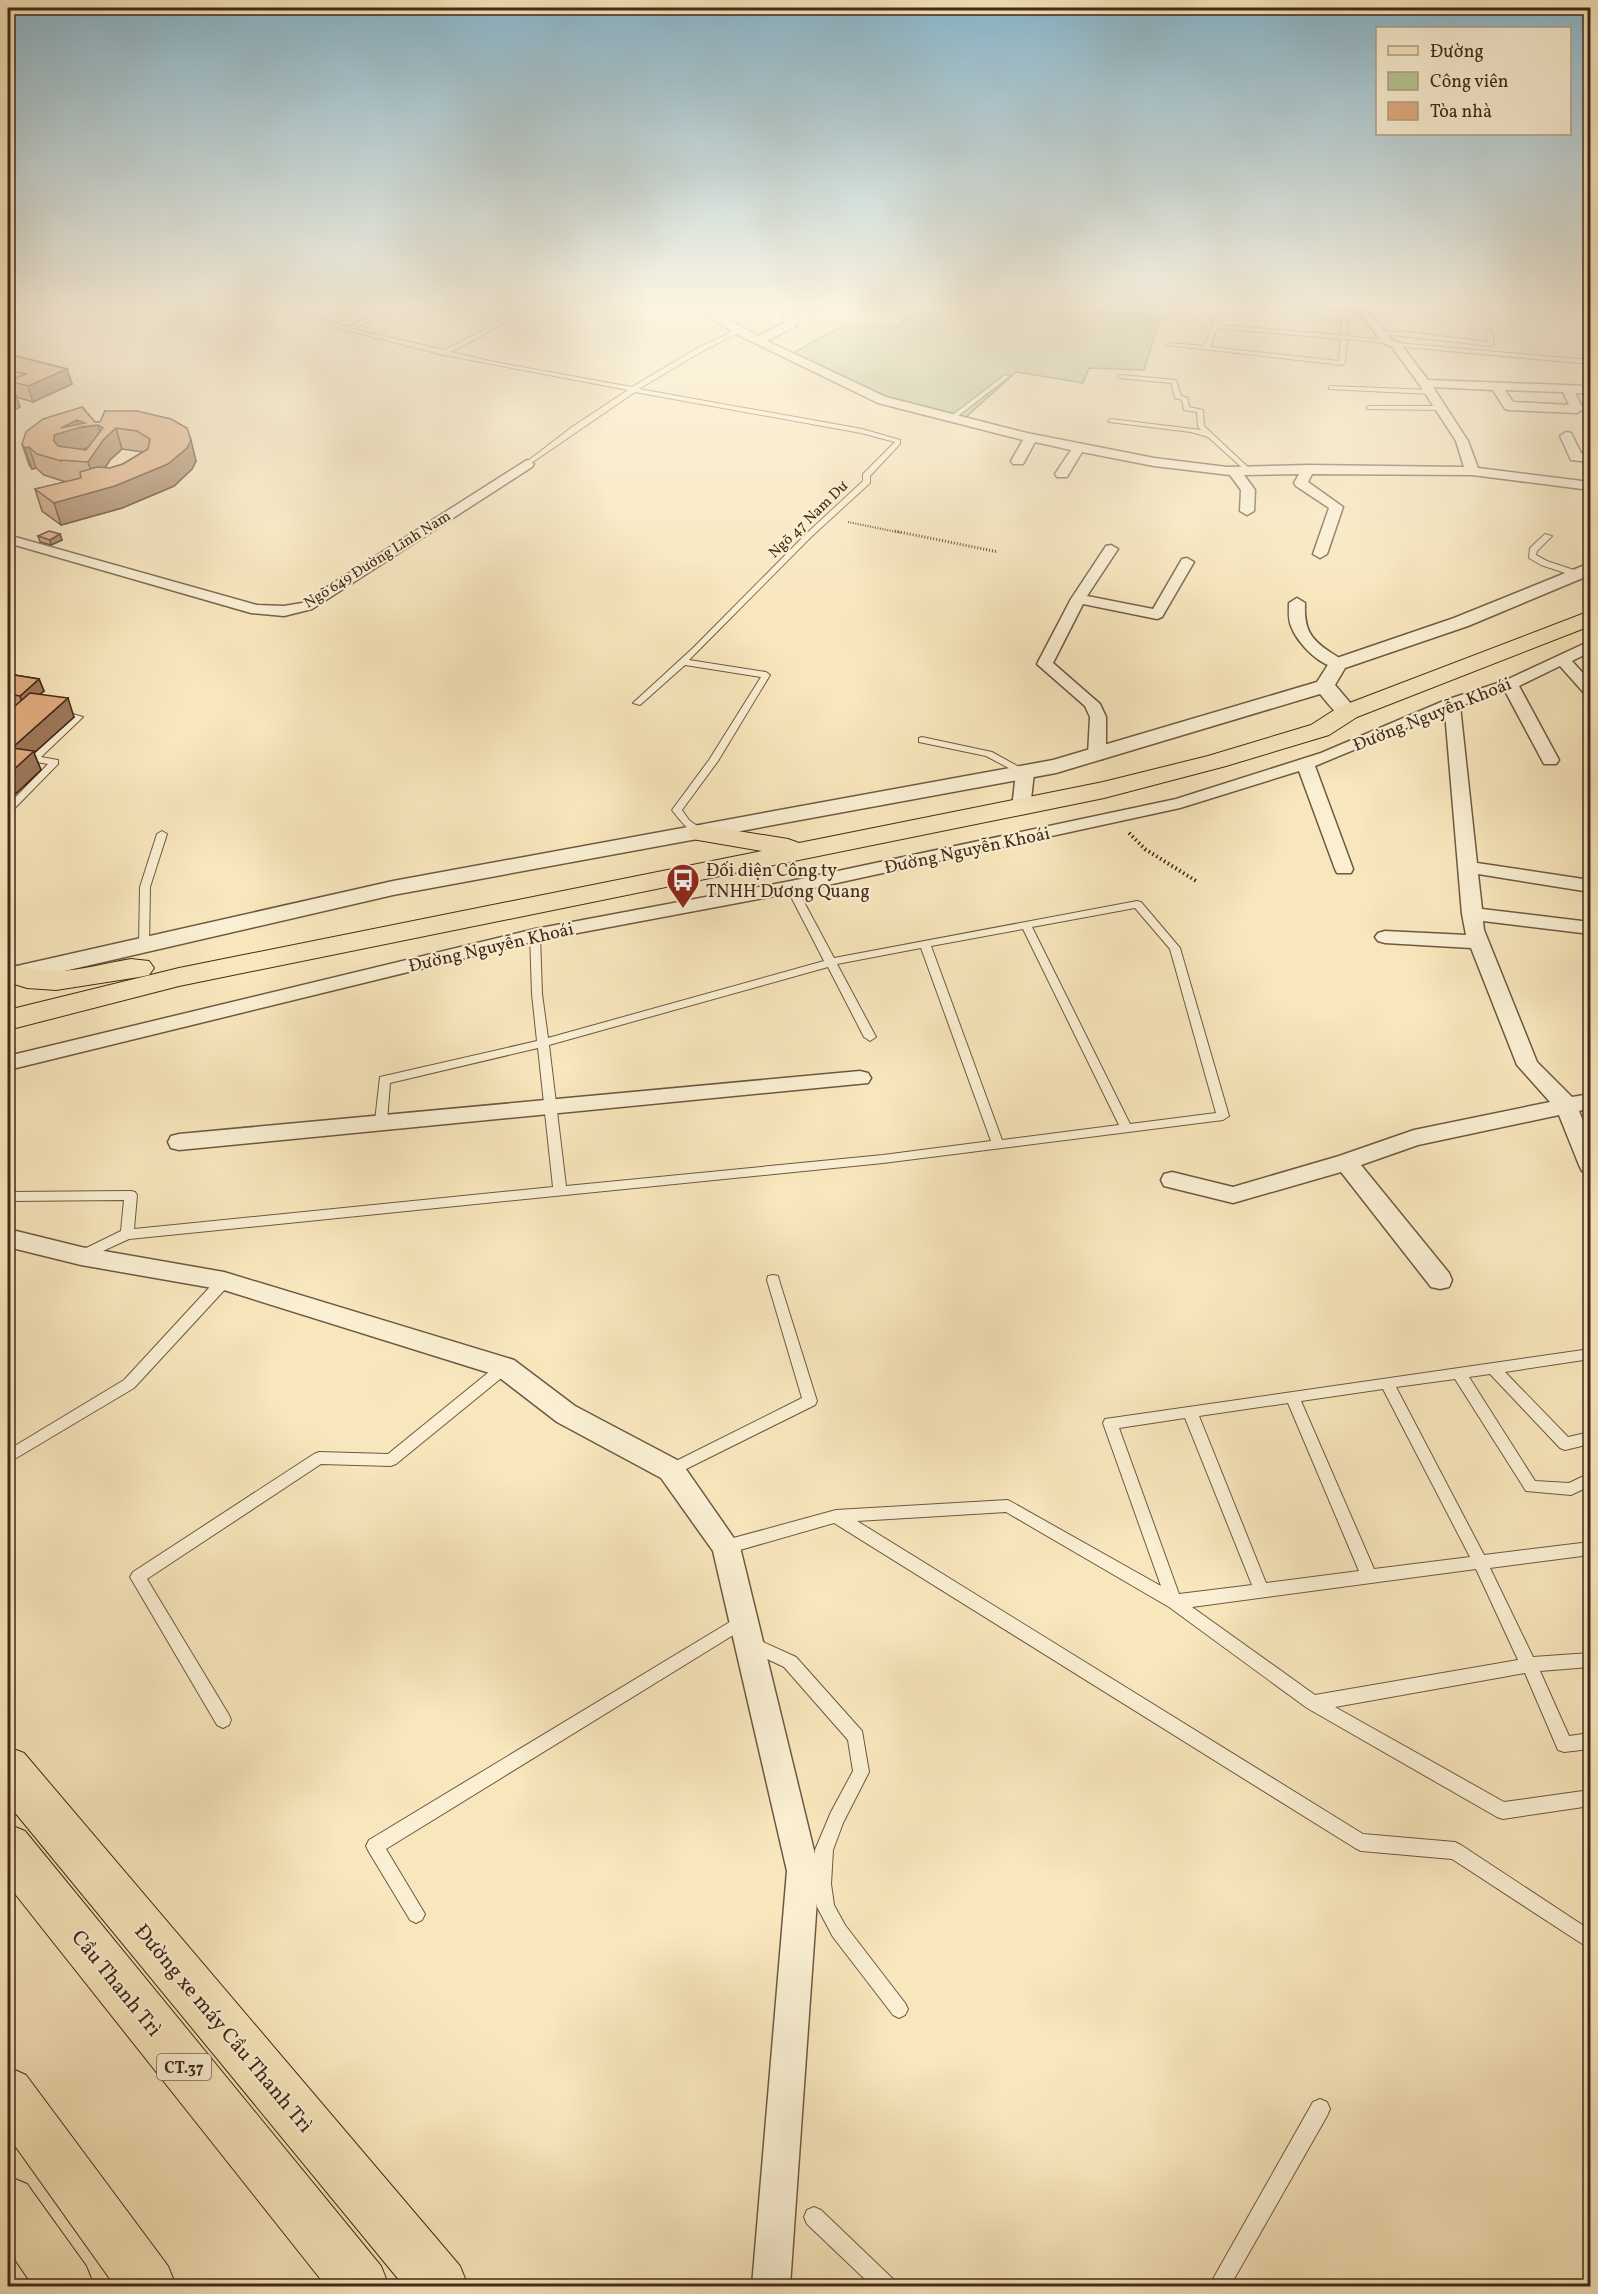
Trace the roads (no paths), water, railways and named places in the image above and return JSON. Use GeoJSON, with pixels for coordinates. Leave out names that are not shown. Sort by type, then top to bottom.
{"type":"FeatureCollection","features":[{"type":"Feature","properties":{"kind":"main road","name":"Đường Nguyễn Khoái"},"geometry":{"type":"LineString","coordinates":[[8,1020],[179,977],[1021,808],[1217,761],[1320,730],[1348,712],[1590,618]]}},
{"type":"Feature","properties":{"kind":"main road"},"geometry":{"type":"LineString","coordinates":[[701,833],[807,851]]}},
{"type":"Feature","properties":{"kind":"main road"},"geometry":{"type":"LineString","coordinates":[[10,975],[28,981],[47,981],[131,968],[158,970],[179,977]]}},
{"type":"Feature","properties":{"kind":"main road","name":"Đường xe máy Cầu Thanh Trì"},"geometry":{"type":"LineString","coordinates":[[8,1769],[440,2286]]}},
{"type":"Feature","properties":{"kind":"main road","name":"Cầu Thanh Trì"},"geometry":{"type":"LineString","coordinates":[[8,1848],[361,2286]]}},
{"type":"Feature","properties":{"kind":"main road"},"geometry":{"type":"LineString","coordinates":[[8,2093],[148,2286]]}},
{"type":"Feature","properties":{"kind":"main road"},"geometry":{"type":"LineString","coordinates":[[8,2203],[66,2286]]}},
{"type":"Feature","properties":{"kind":"street"},"geometry":{"type":"LineString","coordinates":[[929,412],[1032,438],[1154,462],[1234,471],[1308,469],[1472,471],[1590,486]]}},
{"type":"Feature","properties":{"kind":"street"},"geometry":{"type":"LineString","coordinates":[[1444,412],[1462,441],[1472,471]]}},
{"type":"Feature","properties":{"kind":"street"},"geometry":{"type":"LineString","coordinates":[[1532,412],[1537,421]]}},
{"type":"Feature","properties":{"kind":"street"},"geometry":{"type":"LineString","coordinates":[[1566,436],[1576,457],[1590,458]]}},
{"type":"Feature","properties":{"kind":"street"},"geometry":{"type":"LineString","coordinates":[[1018,461],[1032,438]]}},
{"type":"Feature","properties":{"kind":"street"},"geometry":{"type":"LineString","coordinates":[[1062,474],[1079,447]]}},
{"type":"Feature","properties":{"kind":"street","name":"Ngõ 649 Đường Lĩnh Nam"},"geometry":{"type":"LineString","coordinates":[[8,539],[256,610],[284,611],[307,606],[528,464]]}},
{"type":"Feature","properties":{"kind":"street"},"geometry":{"type":"LineString","coordinates":[[1308,469],[1301,483],[1336,507],[1320,554]]}},
{"type":"Feature","properties":{"kind":"street"},"geometry":{"type":"LineString","coordinates":[[1234,471],[1248,490],[1247,512]]}},
{"type":"Feature","properties":{"kind":"street"},"geometry":{"type":"LineString","coordinates":[[1097,755],[1098,717],[1092,704],[1045,664],[1078,599],[1111,549]]}},
{"type":"Feature","properties":{"kind":"street"},"geometry":{"type":"LineString","coordinates":[[1078,599],[1157,614],[1187,562]]}},
{"type":"Feature","properties":{"kind":"street"},"geometry":{"type":"LineString","coordinates":[[10,975],[393,888],[1025,773],[1097,755],[1324,686],[1338,664],[1461,622],[1584,571]]}},
{"type":"Feature","properties":{"kind":"street"},"geometry":{"type":"LineString","coordinates":[[1297,603],[1297,624],[1325,658],[1338,664]]}},
{"type":"Feature","properties":{"kind":"street","name":"Đường Nguyễn Khoái"},"geometry":{"type":"LineString","coordinates":[[8,1063],[535,935],[791,886],[1115,819],[1180,803],[1327,757],[1452,703],[1510,684],[1590,646]]}},
{"type":"Feature","properties":{"kind":"street"},"geometry":{"type":"LineString","coordinates":[[1562,659],[1590,690]]}},
{"type":"Feature","properties":{"kind":"street"},"geometry":{"type":"LineString","coordinates":[[1510,684],[1550,760]]}},
{"type":"Feature","properties":{"kind":"street","name":"Đường Nguyễn Khoái"},"geometry":{"type":"LineString","coordinates":[[1324,686],[1348,712]]}},
{"type":"Feature","properties":{"kind":"street"},"geometry":{"type":"LineString","coordinates":[[1452,703],[1474,930],[1528,1065],[1566,1105],[1590,1165]]}},
{"type":"Feature","properties":{"kind":"street"},"geometry":{"type":"LineString","coordinates":[[1305,764],[1344,869]]}},
{"type":"Feature","properties":{"kind":"street"},"geometry":{"type":"LineString","coordinates":[[1021,808],[1025,773]]}},
{"type":"Feature","properties":{"kind":"street"},"geometry":{"type":"LineString","coordinates":[[1468,867],[1590,886]]}},
{"type":"Feature","properties":{"kind":"street"},"geometry":{"type":"LineString","coordinates":[[1472,914],[1590,928]]}},
{"type":"Feature","properties":{"kind":"street"},"geometry":{"type":"LineString","coordinates":[[1385,937],[1479,942]]}},
{"type":"Feature","properties":{"kind":"street"},"geometry":{"type":"LineString","coordinates":[[179,1142],[381,1121],[550,1108],[860,1078]]}},
{"type":"Feature","properties":{"kind":"street"},"geometry":{"type":"LineString","coordinates":[[1172,1180],[1233,1194],[1346,1162],[1414,1138],[1590,1101]]}},
{"type":"Feature","properties":{"kind":"street"},"geometry":{"type":"LineString","coordinates":[[1346,1162],[1440,1280]]}},
{"type":"Feature","properties":{"kind":"street"},"geometry":{"type":"LineString","coordinates":[[8,1238],[81,1256],[224,1281],[505,1367],[566,1414],[671,1470],[726,1547],[803,1871],[771,2286]]}},
{"type":"Feature","properties":{"kind":"street"},"geometry":{"type":"LineString","coordinates":[[8,2220],[53,2286]]}},
{"type":"Feature","properties":{"kind":"lane"},"geometry":{"type":"LineString","coordinates":[[528,464],[556,440],[598,412]]}},
{"type":"Feature","properties":{"kind":"lane","name":"Ngõ 47 Nam Dư"},"geometry":{"type":"LineString","coordinates":[[637,703],[683,662],[826,518],[867,481],[866,476],[898,443],[898,441],[862,431],[756,412]]}},
{"type":"Feature","properties":{"kind":"lane"},"geometry":{"type":"LineString","coordinates":[[952,418],[963,412]]}},
{"type":"Feature","properties":{"kind":"lane"},"geometry":{"type":"LineString","coordinates":[[1200,412],[1201,427],[1249,471]]}},
{"type":"Feature","properties":{"kind":"lane"},"geometry":{"type":"LineString","coordinates":[[1111,421],[1192,430],[1213,436]]}},
{"type":"Feature","properties":{"kind":"lane"},"geometry":{"type":"LineString","coordinates":[[1548,536],[1533,550],[1532,556],[1544,563],[1584,571]]}},
{"type":"Feature","properties":{"kind":"lane"},"geometry":{"type":"LineString","coordinates":[[683,662],[766,675],[713,762],[677,810],[686,822],[701,833]]}},
{"type":"Feature","properties":{"kind":"lane"},"geometry":{"type":"LineString","coordinates":[[8,810],[55,762],[34,759],[79,717],[51,711]]}},
{"type":"Feature","properties":{"kind":"lane"},"geometry":{"type":"LineString","coordinates":[[922,740],[989,754],[1025,773]]}},
{"type":"Feature","properties":{"kind":"lane"},"geometry":{"type":"LineString","coordinates":[[144,945],[145,887],[162,834]]}},
{"type":"Feature","properties":{"kind":"lane"},"geometry":{"type":"LineString","coordinates":[[791,886],[870,1037]]}},
{"type":"Feature","properties":{"kind":"lane"},"geometry":{"type":"LineString","coordinates":[[81,1256],[127,1234],[884,1159],[1223,1116],[1175,948],[1137,903],[832,962],[543,1043],[384,1080],[381,1121]]}},
{"type":"Feature","properties":{"kind":"lane"},"geometry":{"type":"LineString","coordinates":[[1026,925],[1126,1128]]}},
{"type":"Feature","properties":{"kind":"lane"},"geometry":{"type":"LineString","coordinates":[[535,935],[537,994],[560,1191]]}},
{"type":"Feature","properties":{"kind":"lane"},"geometry":{"type":"LineString","coordinates":[[925,944],[998,1144]]}},
{"type":"Feature","properties":{"kind":"lane"},"geometry":{"type":"LineString","coordinates":[[8,1197],[130,1195],[127,1234]]}},
{"type":"Feature","properties":{"kind":"lane"},"geometry":{"type":"LineString","coordinates":[[671,1470],[810,1401],[773,1280]]}},
{"type":"Feature","properties":{"kind":"lane"},"geometry":{"type":"LineString","coordinates":[[8,1457],[129,1384],[224,1281]]}},
{"type":"Feature","properties":{"kind":"lane"},"geometry":{"type":"LineString","coordinates":[[1174,1602],[1110,1423],[1590,1354]]}},
{"type":"Feature","properties":{"kind":"lane"},"geometry":{"type":"LineString","coordinates":[[223,1720],[138,1576],[319,1458],[392,1460],[505,1367]]}},
{"type":"Feature","properties":{"kind":"lane"},"geometry":{"type":"LineString","coordinates":[[1493,1368],[1564,1444],[1590,1438]]}},
{"type":"Feature","properties":{"kind":"lane"},"geometry":{"type":"LineString","coordinates":[[1459,1373],[1531,1487],[1571,1489],[1590,1479]]}},
{"type":"Feature","properties":{"kind":"lane"},"geometry":{"type":"LineString","coordinates":[[1387,1383],[1480,1562],[1564,1744],[1590,1741]]}},
{"type":"Feature","properties":{"kind":"lane"},"geometry":{"type":"LineString","coordinates":[[1292,1397],[1369,1576]]}},
{"type":"Feature","properties":{"kind":"lane"},"geometry":{"type":"LineString","coordinates":[[1190,1412],[1262,1591]]}},
{"type":"Feature","properties":{"kind":"lane"},"geometry":{"type":"LineString","coordinates":[[726,1547],[836,1516],[1008,1506],[1174,1602],[1313,1703],[1503,1811],[1590,1798]]}},
{"type":"Feature","properties":{"kind":"lane"},"geometry":{"type":"LineString","coordinates":[[836,1516],[1361,1842],[1455,1851],[1590,1940]]}},
{"type":"Feature","properties":{"kind":"lane"},"geometry":{"type":"LineString","coordinates":[[1174,1602],[1590,1548]]}},
{"type":"Feature","properties":{"kind":"lane"},"geometry":{"type":"LineString","coordinates":[[416,1914],[375,1846],[746,1632],[790,1662],[856,1737],[861,1772],[837,1818],[824,1850],[822,1884],[826,1907],[839,1931],[898,2009]]}},
{"type":"Feature","properties":{"kind":"lane"},"geometry":{"type":"LineString","coordinates":[[1313,1703],[1529,1665],[1590,1660]]}},
{"type":"Feature","properties":{"kind":"lane"},"geometry":{"type":"LineString","coordinates":[[1220,2286],[1320,2109]]}},
{"type":"Feature","properties":{"kind":"lane"},"geometry":{"type":"LineString","coordinates":[[814,2217],[886,2286]]}},
{"type":"Feature","properties":{"kind":"place","name":"Đối diện Công ty TNHH Dương Quang"},"geometry":{"type":"Point","coordinates":[683,909]}}]}
